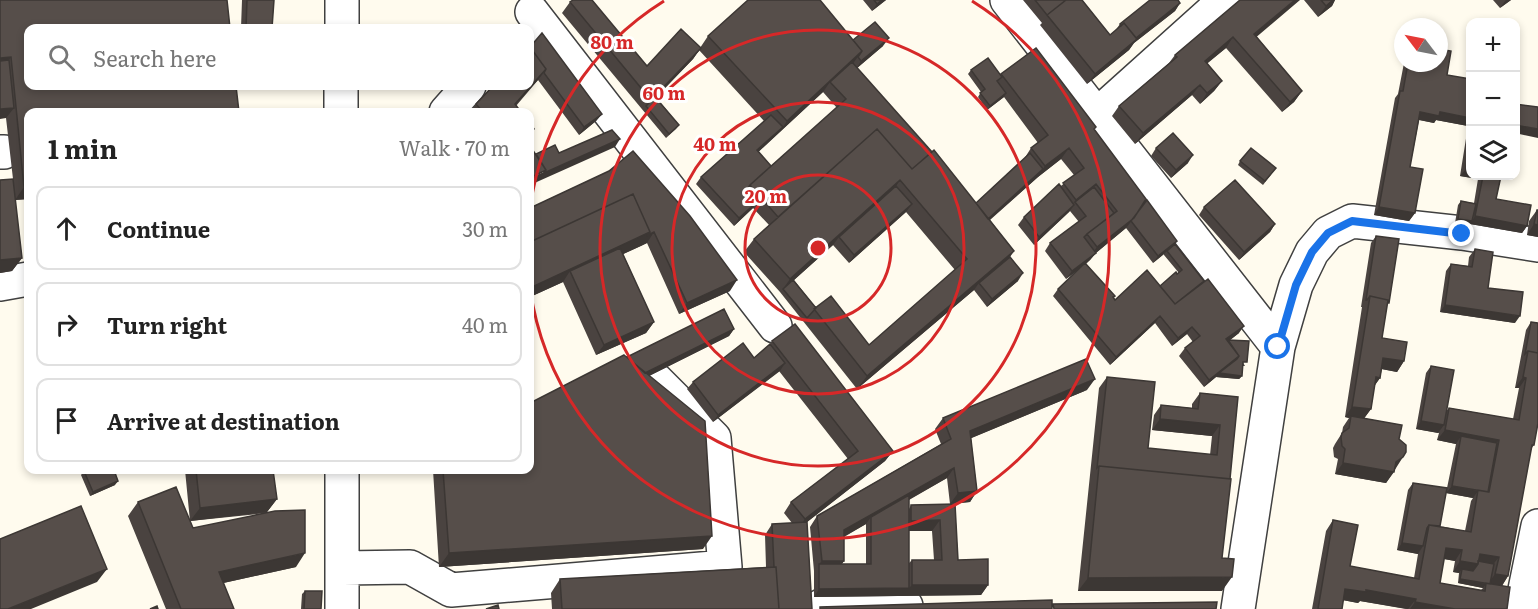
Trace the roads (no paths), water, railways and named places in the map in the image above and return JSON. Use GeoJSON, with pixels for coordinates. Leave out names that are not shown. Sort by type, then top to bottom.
{"type":"FeatureCollection","features":[{"type":"Feature","properties":{"kind":"street"},"geometry":{"type":"LineString","coordinates":[[342,0],[342,24]]}},
{"type":"Feature","properties":{"kind":"street"},"geometry":{"type":"LineString","coordinates":[[1007,0],[1278,347]]}},
{"type":"Feature","properties":{"kind":"street"},"geometry":{"type":"LineString","coordinates":[[1097,115],[1225,0]]}},
{"type":"Feature","properties":{"kind":"street"},"geometry":{"type":"LineString","coordinates":[[531,14],[775,326]]}},
{"type":"Feature","properties":{"kind":"street"},"geometry":{"type":"LineString","coordinates":[[340,108],[341,90]]}},
{"type":"Feature","properties":{"kind":"street"},"geometry":{"type":"LineString","coordinates":[[450,108],[465,90]]}},
{"type":"Feature","properties":{"kind":"street"},"geometry":{"type":"LineString","coordinates":[[1230,606],[1278,347],[1296,285],[1312,252],[1328,233],[1352,221],[1538,245]]}},
{"type":"Feature","properties":{"kind":"street"},"geometry":{"type":"LineString","coordinates":[[0,284],[24,280]]}},
{"type":"Feature","properties":{"kind":"street"},"geometry":{"type":"LineString","coordinates":[[343,568],[410,567],[451,590],[725,567],[714,438],[656,380]]}},
{"type":"Feature","properties":{"kind":"street"},"geometry":{"type":"LineString","coordinates":[[342,474],[342,609]]}},
{"type":"Feature","properties":{"kind":"street"},"geometry":{"type":"LineString","coordinates":[[1521,609],[1538,526]]}},
{"type":"Feature","properties":{"kind":"street"},"geometry":{"type":"LineString","coordinates":[[820,606],[940,605]]}}]}
